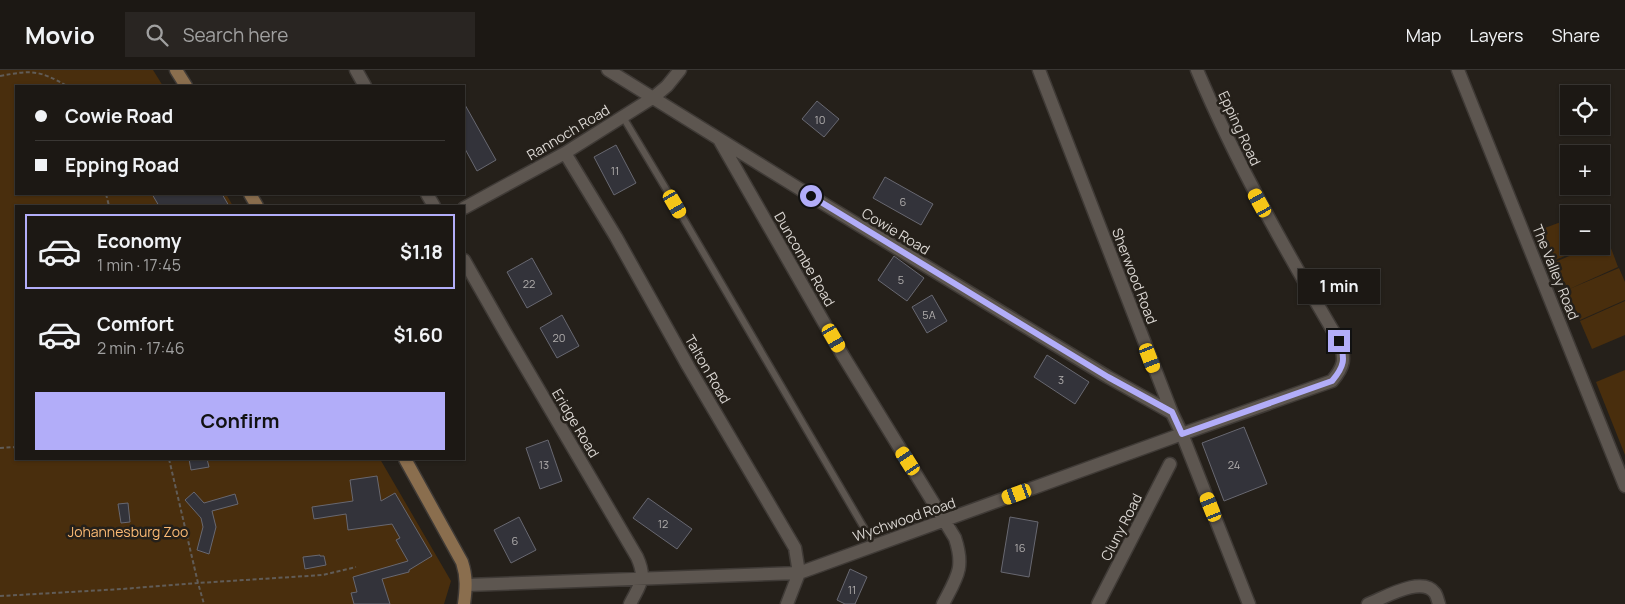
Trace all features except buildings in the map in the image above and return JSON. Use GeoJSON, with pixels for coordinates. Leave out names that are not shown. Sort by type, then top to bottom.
{"type":"FeatureCollection","features":[{"type":"Feature","properties":{"kind":"main road"},"geometry":{"type":"LineString","coordinates":[[176,70],[185,85]]}},
{"type":"Feature","properties":{"kind":"main road"},"geometry":{"type":"LineString","coordinates":[[406,460],[462,562],[466,572],[467,585],[464,604]]}},
{"type":"Feature","properties":{"kind":"street"},"geometry":{"type":"LineString","coordinates":[[356,70],[364,85]]}},
{"type":"Feature","properties":{"kind":"street","name":"Cowie Road"},"geometry":{"type":"LineString","coordinates":[[608,70],[1108,377],[1172,412]]}},
{"type":"Feature","properties":{"kind":"street","name":"Rannoch Road"},"geometry":{"type":"LineString","coordinates":[[465,207],[565,154],[654,97],[667,86],[680,70]]}},
{"type":"Feature","properties":{"kind":"street","name":"Sherwood Road"},"geometry":{"type":"LineString","coordinates":[[1039,70],[1249,604]]}},
{"type":"Feature","properties":{"kind":"street","name":"Epping Road"},"geometry":{"type":"LineString","coordinates":[[1197,70],[1251,188],[1339,341],[1344,353],[1343,364],[1332,381]]}},
{"type":"Feature","properties":{"kind":"street","name":"The Valley Road"},"geometry":{"type":"LineString","coordinates":[[1458,70],[1625,486]]}},
{"type":"Feature","properties":{"kind":"street","name":"Duncombe Road"},"geometry":{"type":"LineString","coordinates":[[719,139],[842,354],[955,538],[961,562],[958,574],[943,604]]}},
{"type":"Feature","properties":{"kind":"street","name":"Talton Road"},"geometry":{"type":"LineString","coordinates":[[565,154],[616,237],[688,366],[773,510],[794,548],[800,573]]}},
{"type":"Feature","properties":{"kind":"street","name":"Eridge Road"},"geometry":{"type":"LineString","coordinates":[[465,262],[504,332],[632,546],[641,565],[643,577]]}},
{"type":"Feature","properties":{"kind":"street","name":"Wychwood Road"},"geometry":{"type":"LineString","coordinates":[[467,585],[643,577],[800,573],[1332,381]]}},
{"type":"Feature","properties":{"kind":"street","name":"Cluny Road"},"geometry":{"type":"LineString","coordinates":[[1098,604],[1170,464]]}},
{"type":"Feature","properties":{"kind":"street"},"geometry":{"type":"LineString","coordinates":[[787,604],[800,573]]}},
{"type":"Feature","properties":{"kind":"street"},"geometry":{"type":"LineString","coordinates":[[630,604],[643,577]]}},
{"type":"Feature","properties":{"kind":"street"},"geometry":{"type":"LineString","coordinates":[[1368,604],[1416,585],[1427,586],[1437,598]]}},
{"type":"Feature","properties":{"kind":"lane"},"geometry":{"type":"LineString","coordinates":[[622,117],[680,212],[874,545]]}},
{"type":"Feature","properties":{"kind":"path"},"geometry":{"type":"LineString","coordinates":[[0,76],[20,71],[44,72],[65,85]]}},
{"type":"Feature","properties":{"kind":"path"},"geometry":{"type":"LineString","coordinates":[[0,448],[15,447]]}},
{"type":"Feature","properties":{"kind":"path"},"geometry":{"type":"LineString","coordinates":[[169,460],[204,604]]}},
{"type":"Feature","properties":{"kind":"path"},"geometry":{"type":"LineString","coordinates":[[0,596],[323,575],[356,568]]}},
{"type":"Feature","properties":{"kind":"green space","name":"Johannesburg Zoo"},"geometry":{"type":"Polygon","coordinates":[[[0,70],[153,70],[162,85],[15,85],[15,195],[227,195],[232,205],[15,205],[15,460],[381,460],[451,581],[444,604],[0,604],[0,70]]]}},
{"type":"Feature","properties":{"kind":"green space"},"geometry":{"type":"Polygon","coordinates":[[[1560,222],[1560,255],[1568,255],[1555,260],[1542,229],[1560,222]]]}},
{"type":"Feature","properties":{"kind":"green space"},"geometry":{"type":"Polygon","coordinates":[[[1610,245],[1618,267],[1567,290],[1555,262],[1572,255],[1610,255],[1610,245]]]}},
{"type":"Feature","properties":{"kind":"green space"},"geometry":{"type":"Polygon","coordinates":[[[1619,268],[1625,282],[1625,300],[1580,320],[1567,290],[1619,268]]]}},
{"type":"Feature","properties":{"kind":"green space"},"geometry":{"type":"Polygon","coordinates":[[[1625,301],[1625,335],[1592,349],[1580,321],[1625,301]]]}},
{"type":"Feature","properties":{"kind":"green space"},"geometry":{"type":"Polygon","coordinates":[[[1625,370],[1625,455],[1596,382],[1625,370]]]}},
{"type":"Feature","properties":{"kind":"route"},"geometry":{"type":"LineString","coordinates":[[811,196],[1108,377],[1172,412],[1182,434],[1332,381],[1339,373],[1343,364],[1344,353],[1339,341]]}}]}
